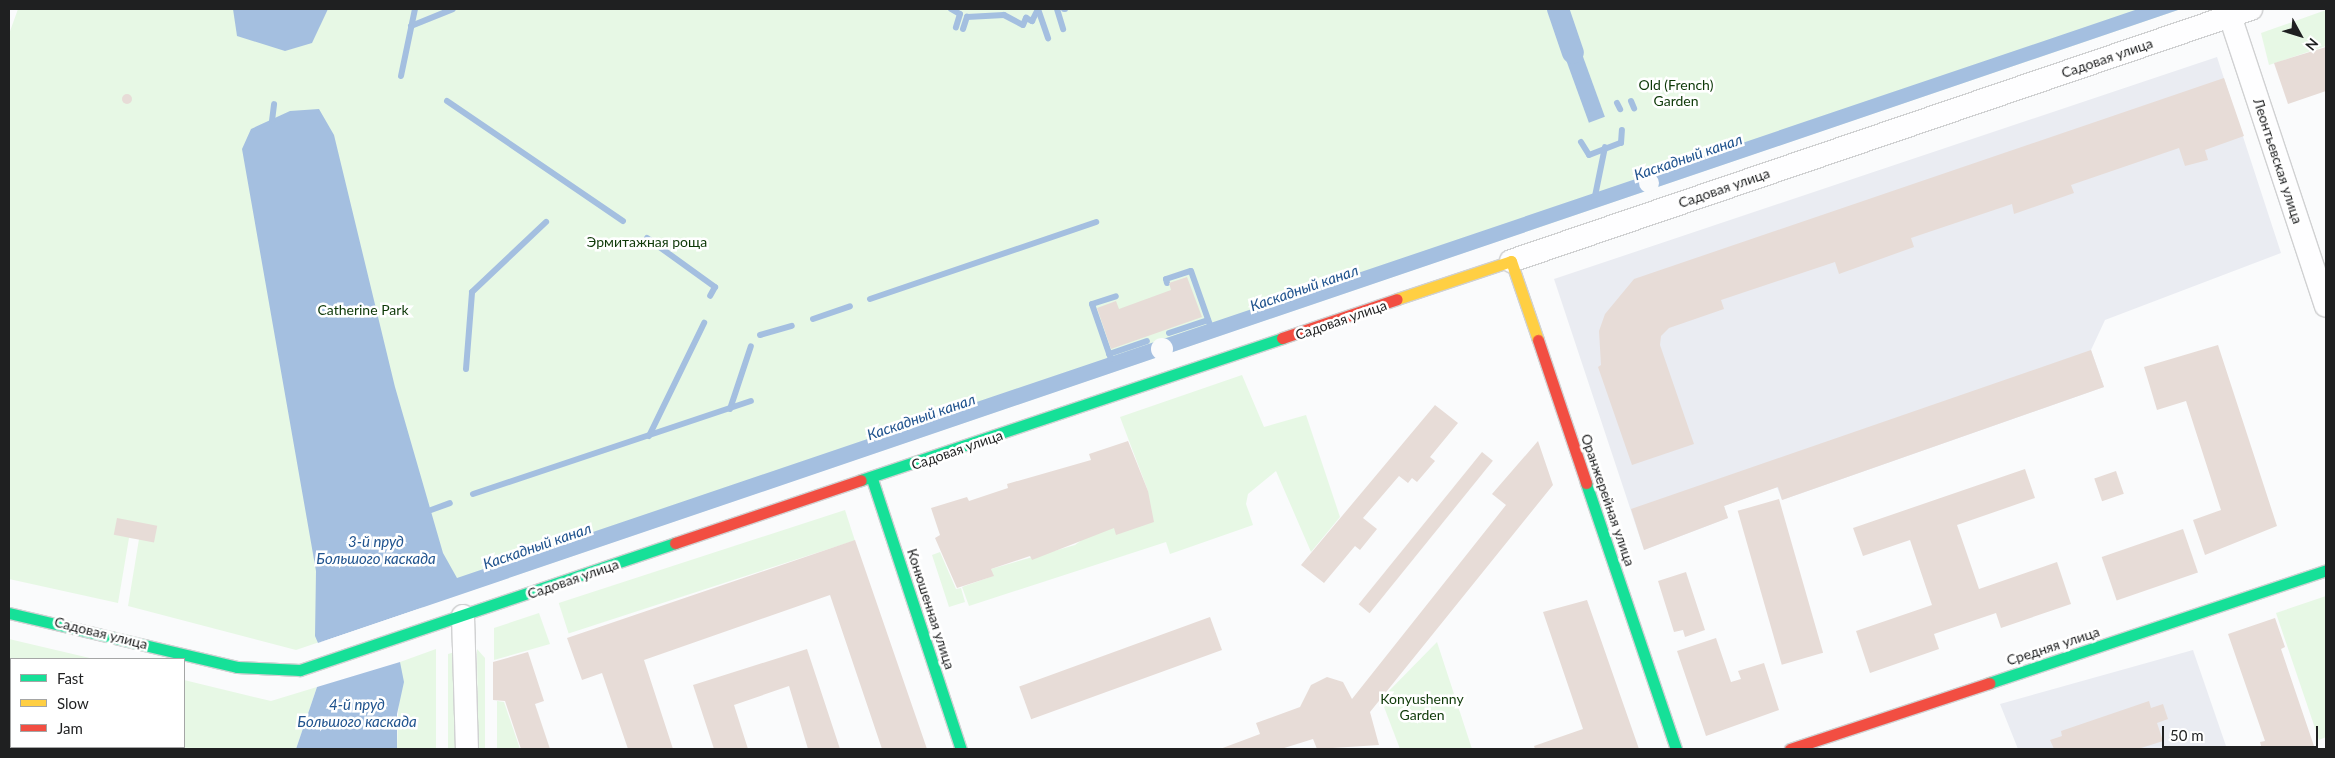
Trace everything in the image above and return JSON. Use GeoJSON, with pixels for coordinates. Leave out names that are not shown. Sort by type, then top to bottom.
{"type":"FeatureCollection","features":[{"type":"Feature","properties":{"kind":"main road","name":"Садовая улица"},"geometry":{"type":"LineString","coordinates":[[9,613],[237,667],[284,672],[310,666],[430,628],[1512,261]]}},
{"type":"Feature","properties":{"kind":"main road","name":"Оранжерейная улица"},"geometry":{"type":"LineString","coordinates":[[1512,261],[1676,749]]}},
{"type":"Feature","properties":{"kind":"main road","name":"Конюшенная улица"},"geometry":{"type":"LineString","coordinates":[[872,479],[961,749]]}},
{"type":"Feature","properties":{"kind":"main road","name":"Средняя улица"},"geometry":{"type":"LineString","coordinates":[[1790,749],[2326,570]]}},
{"type":"Feature","properties":{"kind":"street","name":"Садовая улица"},"geometry":{"type":"LineString","coordinates":[[1512,261],[2251,9]]}},
{"type":"Feature","properties":{"kind":"street","name":"Леонтьевская улица"},"geometry":{"type":"LineString","coordinates":[[2230,16],[2326,306]]}},
{"type":"Feature","properties":{"kind":"street"},"geometry":{"type":"LineString","coordinates":[[463,616],[467,749]]}},
{"type":"Feature","properties":{"kind":"shaded area"},"geometry":{"type":"Polygon","coordinates":[[[2217,57],[2281,253],[2105,320],[2091,350],[2104,387],[1782,500],[1777,487],[1724,506],[1728,518],[1644,550],[1554,279],[2217,57]]]}},
{"type":"Feature","properties":{"kind":"shaded area"},"geometry":{"type":"Polygon","coordinates":[[[2193,650],[2227,749],[2018,749],[2000,704],[2193,650]]]}},
{"type":"Feature","properties":{"kind":"green space","name":"Catherine Park"},"geometry":{"type":"Polygon","coordinates":[[[18,9],[2181,9],[296,650],[128,606],[139,539],[129,538],[118,603],[9,579],[9,34],[18,9]]]}},
{"type":"Feature","properties":{"kind":"green space"},"geometry":{"type":"Polygon","coordinates":[[[2326,10],[2326,46],[2269,65],[2261,33],[2326,10]]]}},
{"type":"Feature","properties":{"kind":"green space"},"geometry":{"type":"Polygon","coordinates":[[[1242,375],[1264,427],[1306,415],[1340,517],[1311,552],[1276,471],[1248,494],[1246,504],[1253,525],[1170,554],[1166,542],[969,606],[962,587],[993,576],[991,569],[1075,545],[1148,491],[1120,417],[1242,375]]]}},
{"type":"Feature","properties":{"kind":"green space"},"geometry":{"type":"Polygon","coordinates":[[[845,510],[855,540],[569,633],[559,603],[845,510]]]}},
{"type":"Feature","properties":{"kind":"green space"},"geometry":{"type":"Polygon","coordinates":[[[940,552],[956,589],[961,588],[965,602],[949,607],[932,555],[940,552]]]}},
{"type":"Feature","properties":{"kind":"green space"},"geometry":{"type":"Polygon","coordinates":[[[2326,596],[2326,737],[2319,740],[2276,613],[2326,596]]]}},
{"type":"Feature","properties":{"kind":"green space"},"geometry":{"type":"Polygon","coordinates":[[[539,613],[550,644],[494,660],[494,628],[539,613]]]}},
{"type":"Feature","properties":{"kind":"green space"},"geometry":{"type":"Polygon","coordinates":[[[9,639],[90,658],[10,658],[10,748],[185,748],[185,680],[271,701],[317,687],[296,749],[9,749],[9,639]]]}},
{"type":"Feature","properties":{"kind":"green space","name":"Konyushenny Garden"},"geometry":{"type":"Polygon","coordinates":[[[1437,642],[1472,749],[1400,749],[1381,699],[1437,642]]]}},
{"type":"Feature","properties":{"kind":"green space"},"geometry":{"type":"Polygon","coordinates":[[[436,649],[436,749],[397,749],[400,662],[436,649]]]}},
{"type":"Feature","properties":{"kind":"green space"},"geometry":{"type":"Polygon","coordinates":[[[477,649],[485,658],[485,749],[478,749],[477,649]]]}},
{"type":"Feature","properties":{"kind":"green space"},"geometry":{"type":"Polygon","coordinates":[[[455,652],[456,749],[448,749],[448,654],[455,652]]]}},
{"type":"Feature","properties":{"kind":"green space"},"geometry":{"type":"Polygon","coordinates":[[[497,701],[504,702],[520,749],[497,749],[497,701]]]}},
{"type":"Feature","properties":{"kind":"water"},"geometry":{"type":"Polygon","coordinates":[[[233,9],[328,9],[312,43],[285,51],[237,36],[233,9]]]}},
{"type":"Feature","properties":{"kind":"water","name":"3-й пруд Большого каскада"},"geometry":{"type":"Polygon","coordinates":[[[2138,9],[2181,9],[318,643],[315,636],[316,571],[242,149],[251,129],[290,111],[319,109],[334,135],[395,387],[443,553],[457,578],[2138,9]]]}},
{"type":"Feature","properties":{"kind":"water"},"geometry":{"type":"Polygon","coordinates":[[[1570,21],[1605,117],[1589,123],[1554,27],[1570,21]]]}},
{"type":"Feature","properties":{"kind":"water","name":"4-й пруд Большого каскада"},"geometry":{"type":"Polygon","coordinates":[[[400,662],[404,682],[397,714],[397,749],[296,749],[317,687],[400,662]]]}},
{"type":"Feature","properties":{"kind":"pier"},"geometry":{"type":"Polygon","coordinates":[[[1649,173],[1656,176],[1659,183],[1656,190],[1649,193],[1642,190],[1639,183],[1642,176],[1649,173]]]}},
{"type":"Feature","properties":{"kind":"pier"},"geometry":{"type":"Polygon","coordinates":[[[1162,338],[1170,341],[1173,349],[1170,357],[1162,360],[1154,357],[1151,349],[1154,341],[1162,338]]]}},
{"type":"Feature","properties":{"kind":"pier"},"geometry":{"type":"Polygon","coordinates":[[[424,607],[392,621],[315,644],[318,643],[424,607]]]}},
{"type":"Feature","properties":{"kind":"building"},"geometry":{"type":"Polygon","coordinates":[[[2326,47],[2326,91],[2288,104],[2274,63],[2326,47]]]}},
{"type":"Feature","properties":{"kind":"building"},"geometry":{"type":"Polygon","coordinates":[[[2224,78],[2244,136],[2205,150],[2208,160],[2185,166],[2179,148],[2071,185],[2074,193],[2014,214],[2012,204],[1911,238],[1914,247],[1839,274],[1835,262],[1721,300],[1724,309],[1669,328],[1661,336],[1660,345],[1694,444],[1632,465],[1598,367],[1601,365],[1599,331],[1605,314],[1634,279],[2224,78]]]}},
{"type":"Feature","properties":{"kind":"building"},"geometry":{"type":"Polygon","coordinates":[[[125,94],[129,94],[132,99],[131,103],[125,104],[122,101],[122,97],[125,94]]]}},
{"type":"Feature","properties":{"kind":"building"},"geometry":{"type":"Polygon","coordinates":[[[1187,277],[1202,317],[1111,349],[1097,308],[1116,301],[1119,309],[1171,290],[1169,283],[1187,277]]]}},
{"type":"Feature","properties":{"kind":"building"},"geometry":{"type":"Polygon","coordinates":[[[2218,345],[2277,526],[2205,555],[2193,520],[2221,510],[2186,401],[2157,410],[2144,367],[2218,345]]]}},
{"type":"Feature","properties":{"kind":"building"},"geometry":{"type":"Polygon","coordinates":[[[2091,350],[2104,387],[1782,500],[1778,487],[1724,506],[1728,518],[1644,550],[1631,509],[2091,350]]]}},
{"type":"Feature","properties":{"kind":"building"},"geometry":{"type":"Polygon","coordinates":[[[1435,405],[1458,423],[1430,457],[1435,461],[1417,482],[1412,478],[1408,483],[1399,476],[1363,518],[1377,529],[1360,550],[1355,546],[1324,583],[1301,565],[1435,405]]]}},
{"type":"Feature","properties":{"kind":"building"},"geometry":{"type":"Polygon","coordinates":[[[1128,441],[1148,491],[1154,522],[1116,535],[1114,528],[1032,560],[1030,556],[991,569],[994,576],[957,588],[935,538],[940,535],[931,508],[967,497],[969,501],[1008,488],[1007,484],[1091,460],[1089,454],[1128,441]]]}},
{"type":"Feature","properties":{"kind":"building"},"geometry":{"type":"Polygon","coordinates":[[[1538,441],[1553,485],[1370,712],[1379,745],[1317,749],[1313,739],[1281,749],[1220,749],[1260,734],[1256,723],[1300,707],[1311,685],[1327,677],[1343,682],[1352,699],[1506,505],[1492,494],[1538,441]]]}},
{"type":"Feature","properties":{"kind":"building"},"geometry":{"type":"Polygon","coordinates":[[[1482,452],[1493,461],[1370,613],[1359,604],[1482,452]]]}},
{"type":"Feature","properties":{"kind":"building"},"geometry":{"type":"Polygon","coordinates":[[[2025,469],[2035,498],[1957,525],[1979,589],[2057,562],[2071,604],[2001,628],[1996,613],[1934,634],[1939,649],[1870,673],[1856,631],[1932,605],[1910,540],[1863,556],[1853,528],[2025,469]]]}},
{"type":"Feature","properties":{"kind":"building"},"geometry":{"type":"Polygon","coordinates":[[[2116,471],[2124,494],[2102,501],[2094,478],[2116,471]]]}},
{"type":"Feature","properties":{"kind":"building"},"geometry":{"type":"Polygon","coordinates":[[[1779,499],[1823,653],[1782,665],[1738,511],[1779,499]]]}},
{"type":"Feature","properties":{"kind":"building"},"geometry":{"type":"Polygon","coordinates":[[[117,518],[157,526],[154,543],[114,535],[117,518]]]}},
{"type":"Feature","properties":{"kind":"building"},"geometry":{"type":"Polygon","coordinates":[[[2183,529],[2198,572],[2117,600],[2102,557],[2183,529]]]}},
{"type":"Feature","properties":{"kind":"building"},"geometry":{"type":"Polygon","coordinates":[[[855,540],[927,749],[882,749],[830,595],[644,660],[673,749],[628,749],[602,673],[582,680],[567,638],[855,540]]]}},
{"type":"Feature","properties":{"kind":"building"},"geometry":{"type":"Polygon","coordinates":[[[1686,572],[1705,630],[1685,637],[1683,630],[1674,632],[1658,581],[1686,572]]]}},
{"type":"Feature","properties":{"kind":"building"},"geometry":{"type":"Polygon","coordinates":[[[1587,600],[1639,749],[1535,749],[1534,746],[1583,729],[1543,612],[1587,600]]]}},
{"type":"Feature","properties":{"kind":"building"},"geometry":{"type":"Polygon","coordinates":[[[1210,617],[1222,650],[1031,719],[1019,686],[1210,617]]]}},
{"type":"Feature","properties":{"kind":"building"},"geometry":{"type":"Polygon","coordinates":[[[2275,618],[2285,647],[2281,649],[2315,749],[2262,749],[2260,742],[2265,741],[2228,634],[2275,618]]]}},
{"type":"Feature","properties":{"kind":"building"},"geometry":{"type":"Polygon","coordinates":[[[1716,638],[1731,682],[1741,679],[1738,671],[1764,663],[1779,710],[1706,736],[1677,651],[1716,638]]]}},
{"type":"Feature","properties":{"kind":"building"},"geometry":{"type":"Polygon","coordinates":[[[807,649],[840,749],[808,749],[789,686],[734,705],[748,749],[714,749],[693,685],[807,649]]]}},
{"type":"Feature","properties":{"kind":"building"},"geometry":{"type":"Polygon","coordinates":[[[528,652],[544,701],[535,704],[550,749],[521,749],[505,701],[493,700],[493,662],[528,652]]]}},
{"type":"Feature","properties":{"kind":"building"},"geometry":{"type":"Polygon","coordinates":[[[2149,701],[2151,708],[2163,704],[2168,719],[2157,723],[2163,741],[2138,749],[2054,749],[2050,740],[2062,736],[2061,731],[2149,701]]]}},
{"type":"Feature","properties":{"kind":"waterway"},"geometry":{"type":"LineString","coordinates":[[401,76],[415,9]]}},
{"type":"Feature","properties":{"kind":"waterway"},"geometry":{"type":"LineString","coordinates":[[411,26],[453,9]]}},
{"type":"Feature","properties":{"kind":"waterway"},"geometry":{"type":"LineString","coordinates":[[951,9],[960,14],[956,27]]}},
{"type":"Feature","properties":{"kind":"waterway"},"geometry":{"type":"LineString","coordinates":[[963,29],[967,17],[1004,15],[1023,25],[1026,18],[1032,21],[1038,9],[1048,38]]}},
{"type":"Feature","properties":{"kind":"waterway"},"geometry":{"type":"LineString","coordinates":[[1057,9],[1063,29]]}},
{"type":"Feature","properties":{"kind":"waterway"},"geometry":{"type":"LineString","coordinates":[[1558,9],[1573,53]]}},
{"type":"Feature","properties":{"kind":"waterway"},"geometry":{"type":"LineString","coordinates":[[447,101],[623,221]]}},
{"type":"Feature","properties":{"kind":"waterway"},"geometry":{"type":"LineString","coordinates":[[1631,101],[1634,108]]}},
{"type":"Feature","properties":{"kind":"waterway"},"geometry":{"type":"LineString","coordinates":[[1617,103],[1620,109]]}},
{"type":"Feature","properties":{"kind":"waterway"},"geometry":{"type":"LineString","coordinates":[[272,121],[274,104]]}},
{"type":"Feature","properties":{"kind":"waterway"},"geometry":{"type":"LineString","coordinates":[[1581,142],[1589,155],[1621,143],[1622,130]]}},
{"type":"Feature","properties":{"kind":"waterway"},"geometry":{"type":"LineString","coordinates":[[1594,201],[1605,147]]}},
{"type":"Feature","properties":{"kind":"waterway"},"geometry":{"type":"LineString","coordinates":[[466,369],[472,292],[546,222]]}},
{"type":"Feature","properties":{"kind":"waterway"},"geometry":{"type":"LineString","coordinates":[[870,299],[1096,222]]}},
{"type":"Feature","properties":{"kind":"waterway"},"geometry":{"type":"LineString","coordinates":[[647,238],[715,287],[710,296]]}},
{"type":"Feature","properties":{"kind":"waterway"},"geometry":{"type":"LineString","coordinates":[[1167,283],[1166,279],[1191,271],[1210,325]]}},
{"type":"Feature","properties":{"kind":"waterway"},"geometry":{"type":"LineString","coordinates":[[1111,359],[1092,304],[1116,296]]}},
{"type":"Feature","properties":{"kind":"waterway"},"geometry":{"type":"LineString","coordinates":[[813,319],[850,306]]}},
{"type":"Feature","properties":{"kind":"waterway"},"geometry":{"type":"LineString","coordinates":[[1169,333],[1208,320]]}},
{"type":"Feature","properties":{"kind":"waterway"},"geometry":{"type":"LineString","coordinates":[[649,436],[704,323]]}},
{"type":"Feature","properties":{"kind":"waterway"},"geometry":{"type":"LineString","coordinates":[[760,335],[792,326]]}},
{"type":"Feature","properties":{"kind":"waterway"},"geometry":{"type":"LineString","coordinates":[[1109,354],[1147,341]]}},
{"type":"Feature","properties":{"kind":"waterway"},"geometry":{"type":"LineString","coordinates":[[730,409],[751,346]]}},
{"type":"Feature","properties":{"kind":"waterway"},"geometry":{"type":"LineString","coordinates":[[473,494],[751,401]]}},
{"type":"Feature","properties":{"kind":"waterway"},"geometry":{"type":"LineString","coordinates":[[431,510],[450,503]]}},
{"type":"Feature","properties":{"kind":"traffic: fast"},"geometry":{"type":"LineString","coordinates":[[861,480],[1282,338]]}},
{"type":"Feature","properties":{"kind":"traffic: fast"},"geometry":{"type":"LineString","coordinates":[[872,479],[961,749]]}},
{"type":"Feature","properties":{"kind":"traffic: fast"},"geometry":{"type":"LineString","coordinates":[[1586,483],[1676,749]]}},
{"type":"Feature","properties":{"kind":"traffic: fast"},"geometry":{"type":"LineString","coordinates":[[9,613],[237,667],[300,670],[675,543]]}},
{"type":"Feature","properties":{"kind":"traffic: fast"},"geometry":{"type":"LineString","coordinates":[[1989,683],[2326,570]]}},
{"type":"Feature","properties":{"kind":"traffic: slow"},"geometry":{"type":"LineString","coordinates":[[1397,299],[1511,261],[1538,340]]}},
{"type":"Feature","properties":{"kind":"traffic: jam"},"geometry":{"type":"LineString","coordinates":[[1282,338],[1397,299]]}},
{"type":"Feature","properties":{"kind":"traffic: jam"},"geometry":{"type":"LineString","coordinates":[[1538,340],[1586,483]]}},
{"type":"Feature","properties":{"kind":"traffic: jam"},"geometry":{"type":"LineString","coordinates":[[675,543],[861,480]]}},
{"type":"Feature","properties":{"kind":"traffic: jam"},"geometry":{"type":"LineString","coordinates":[[1790,749],[1989,683]]}},
{"type":"Feature","properties":{"kind":"park label","name":"Old (French) Garden"},"geometry":{"type":"Point","coordinates":[1676,94]}},
{"type":"Feature","properties":{"kind":"park label","name":"Эрмитажная роща"},"geometry":{"type":"Point","coordinates":[647,242]}},
{"type":"Feature","properties":{"kind":"water label","name":"Каскадный канал"},"geometry":{"type":"Point","coordinates":[1688,157]}},
{"type":"Feature","properties":{"kind":"water label","name":"Каскадный канал"},"geometry":{"type":"Point","coordinates":[1304,288]}},
{"type":"Feature","properties":{"kind":"water label","name":"Каскадный канал"},"geometry":{"type":"Point","coordinates":[921,417]}},
{"type":"Feature","properties":{"kind":"water label","name":"Каскадный канал"},"geometry":{"type":"Point","coordinates":[537,546]}}]}
